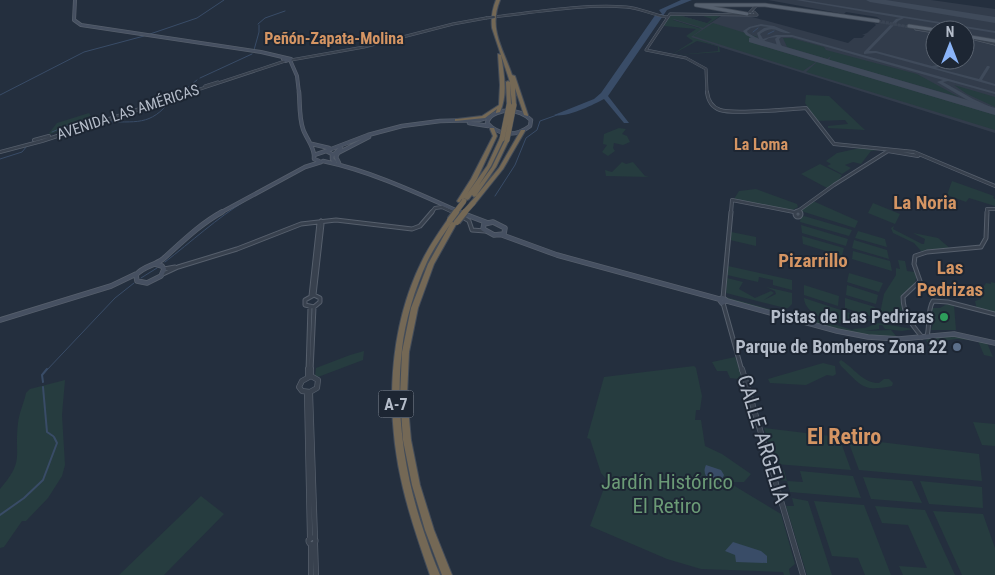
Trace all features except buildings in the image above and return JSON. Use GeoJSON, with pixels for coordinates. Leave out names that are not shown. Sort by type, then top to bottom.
{"type":"FeatureCollection","features":[{"type":"Feature","properties":{"kind":"highway"},"geometry":{"type":"LineString","coordinates":[[496,0],[489,15],[489,25],[501,55],[518,86],[523,111],[526,114]]}},
{"type":"Feature","properties":{"kind":"highway"},"geometry":{"type":"LineString","coordinates":[[498,112],[501,101],[501,55]]}},
{"type":"Feature","properties":{"kind":"highway"},"geometry":{"type":"LineString","coordinates":[[442,235],[494,167],[504,140],[512,105],[501,55]]}},
{"type":"Feature","properties":{"kind":"highway"},"geometry":{"type":"LineString","coordinates":[[457,120],[483,117],[496,110],[501,101]]}},
{"type":"Feature","properties":{"kind":"highway"},"geometry":{"type":"LineString","coordinates":[[467,202],[474,179],[495,136],[490,127]]}},
{"type":"Feature","properties":{"kind":"highway"},"geometry":{"type":"LineString","coordinates":[[442,235],[467,202],[501,169],[522,132]]}},
{"type":"Feature","properties":{"kind":"highway","name":"A-7"},"geometry":{"type":"LineString","coordinates":[[435,575],[423,546],[405,485],[395,429],[396,368],[403,315],[408,299],[424,258],[442,235]]}},
{"type":"Feature","properties":{"kind":"highway","name":"A-7"},"geometry":{"type":"LineString","coordinates":[[442,235],[421,284],[411,316],[403,366],[405,427],[414,481],[433,541],[447,575]]}},
{"type":"Feature","properties":{"kind":"main road"},"geometry":{"type":"LineString","coordinates":[[75,0],[74,20],[78,24],[280,56],[288,60],[296,78],[303,129],[308,142],[313,147],[325,151],[332,156],[333,161],[337,164]]}},
{"type":"Feature","properties":{"kind":"main road"},"geometry":{"type":"LineString","coordinates":[[697,5],[726,1],[756,2],[878,22]]}},
{"type":"Feature","properties":{"kind":"main road"},"geometry":{"type":"LineString","coordinates":[[697,5],[741,2],[774,4],[878,22]]}},
{"type":"Feature","properties":{"kind":"main road"},"geometry":{"type":"LineString","coordinates":[[741,2],[730,3],[727,6],[734,10],[749,13]]}},
{"type":"Feature","properties":{"kind":"main road"},"geometry":{"type":"LineString","coordinates":[[697,5],[749,13]]}},
{"type":"Feature","properties":{"kind":"main road"},"geometry":{"type":"LineString","coordinates":[[909,27],[925,29]]}},
{"type":"Feature","properties":{"kind":"main road"},"geometry":{"type":"LineString","coordinates":[[975,38],[995,42]]}},
{"type":"Feature","properties":{"kind":"main road"},"geometry":{"type":"LineString","coordinates":[[118,284],[146,266],[155,264],[214,216],[305,166],[322,161],[340,149],[369,137],[403,128],[463,122],[490,127],[505,133],[522,132],[531,123],[526,114],[509,111],[498,112],[479,120],[457,120],[402,126],[331,148],[323,148],[308,142]]}},
{"type":"Feature","properties":{"kind":"main road"},"geometry":{"type":"LineString","coordinates":[[489,117],[490,127]]}},
{"type":"Feature","properties":{"kind":"main road"},"geometry":{"type":"LineString","coordinates":[[346,167],[337,160],[338,153],[369,137]]}},
{"type":"Feature","properties":{"kind":"main road"},"geometry":{"type":"LineString","coordinates":[[305,166],[314,156],[351,141]]}},
{"type":"Feature","properties":{"kind":"main road"},"geometry":{"type":"LineString","coordinates":[[313,147],[314,156],[317,161],[337,164],[413,191],[474,219],[502,226],[516,239]]}},
{"type":"Feature","properties":{"kind":"main road"},"geometry":{"type":"LineString","coordinates":[[474,219],[492,235],[502,235],[516,239],[557,256],[837,331],[868,337],[893,339],[954,334],[995,343]]}},
{"type":"Feature","properties":{"kind":"main road"},"geometry":{"type":"LineString","coordinates":[[483,226],[488,222]]}},
{"type":"Feature","properties":{"kind":"main road"},"geometry":{"type":"LineString","coordinates":[[502,235],[506,231]]}},
{"type":"Feature","properties":{"kind":"main road"},"geometry":{"type":"LineString","coordinates":[[0,320],[118,284],[137,281],[143,283],[152,282],[163,274],[166,255]]}},
{"type":"Feature","properties":{"kind":"main road"},"geometry":{"type":"LineString","coordinates":[[155,264],[163,267]]}},
{"type":"Feature","properties":{"kind":"main road"},"geometry":{"type":"LineString","coordinates":[[136,274],[137,281]]}},
{"type":"Feature","properties":{"kind":"street"},"geometry":{"type":"LineString","coordinates":[[878,22],[761,4],[756,5],[749,13],[671,14],[665,17],[646,50],[686,58],[706,69],[708,75],[705,83],[706,94],[712,104],[718,109],[727,111],[806,108],[834,144],[888,150],[926,157],[995,186]]}},
{"type":"Feature","properties":{"kind":"street"},"geometry":{"type":"LineString","coordinates":[[288,60],[301,59],[400,38],[454,24],[494,17],[609,6],[645,10],[654,15],[665,17]]}},
{"type":"Feature","properties":{"kind":"street"},"geometry":{"type":"LineString","coordinates":[[288,60],[301,59]]}},
{"type":"Feature","properties":{"kind":"street","name":"AVENIDA LAS AMÉRICAS"},"geometry":{"type":"LineString","coordinates":[[0,151],[288,60]]}},
{"type":"Feature","properties":{"kind":"street"},"geometry":{"type":"LineString","coordinates":[[723,299],[732,200],[796,212],[888,150]]}},
{"type":"Feature","properties":{"kind":"street"},"geometry":{"type":"LineString","coordinates":[[163,274],[178,267],[218,256],[291,227],[328,220],[412,229],[420,226],[435,208],[442,208],[469,220],[472,230],[475,232],[486,231]]}},
{"type":"Feature","properties":{"kind":"street"},"geometry":{"type":"LineString","coordinates":[[995,209],[987,209],[986,238],[981,247],[959,251],[927,252],[915,256],[914,264],[920,281],[903,297],[907,316],[924,336],[930,322],[930,306],[933,302],[945,302],[995,314]]}},
{"type":"Feature","properties":{"kind":"street"},"geometry":{"type":"LineString","coordinates":[[312,295],[318,296],[321,300],[312,307],[305,305],[304,302],[312,295],[321,222]]}},
{"type":"Feature","properties":{"kind":"street"},"geometry":{"type":"LineString","coordinates":[[163,267],[178,267]]}},
{"type":"Feature","properties":{"kind":"street","name":"CALLE ARGELIA"},"geometry":{"type":"LineString","coordinates":[[723,299],[756,423],[762,434],[803,575]]}},
{"type":"Feature","properties":{"kind":"street"},"geometry":{"type":"LineString","coordinates":[[310,377],[312,307]]}},
{"type":"Feature","properties":{"kind":"street"},"geometry":{"type":"LineString","coordinates":[[310,377],[317,378],[319,382],[317,388],[308,393],[302,391],[300,387],[302,381],[310,377]]}},
{"type":"Feature","properties":{"kind":"street"},"geometry":{"type":"LineString","coordinates":[[308,393],[313,541],[316,575]]}},
{"type":"Feature","properties":{"kind":"street"},"geometry":{"type":"LineString","coordinates":[[311,575],[313,541]]}},
{"type":"Feature","properties":{"kind":"shaded area"},"geometry":{"type":"Polygon","coordinates":[[[768,0],[931,0],[995,9],[995,133],[688,37],[700,28],[667,18],[679,15],[709,24],[721,16],[745,15],[848,43],[854,38],[862,38],[865,35],[862,35],[876,25],[874,23],[878,24],[881,20],[877,17],[846,12],[844,14],[768,0]]]}},
{"type":"Feature","properties":{"kind":"green space"},"geometry":{"type":"Polygon","coordinates":[[[670,15],[682,16],[707,23],[712,19],[703,16],[720,16],[703,28],[673,20],[702,29],[691,37],[719,46],[720,52],[677,55],[718,51],[718,46],[697,41],[671,55],[693,41],[686,36],[696,29],[664,26],[663,24],[670,15]]]}},
{"type":"Feature","properties":{"kind":"green space"},"geometry":{"type":"Polygon","coordinates":[[[713,23],[758,37],[750,42],[816,62],[803,71],[693,36],[713,23]]]}},
{"type":"Feature","properties":{"kind":"green space"},"geometry":{"type":"Polygon","coordinates":[[[783,38],[791,38],[824,47],[826,50],[917,74],[959,97],[829,60],[831,56],[827,59],[787,47],[783,38]]]}},
{"type":"Feature","properties":{"kind":"green space"},"geometry":{"type":"Polygon","coordinates":[[[817,62],[995,115],[995,130],[806,72],[817,62]]]}},
{"type":"Feature","properties":{"kind":"green space"},"geometry":{"type":"Polygon","coordinates":[[[954,85],[995,97],[995,107],[967,94],[954,85]]]}},
{"type":"Feature","properties":{"kind":"green space"},"geometry":{"type":"Polygon","coordinates":[[[806,95],[829,96],[865,130],[828,128],[828,126],[848,124],[845,120],[817,121],[805,103],[806,95]]]}},
{"type":"Feature","properties":{"kind":"green space"},"geometry":{"type":"Polygon","coordinates":[[[89,113],[91,116],[85,118],[91,122],[49,133],[57,123],[89,113]]]}},
{"type":"Feature","properties":{"kind":"green space"},"geometry":{"type":"Polygon","coordinates":[[[619,128],[626,129],[622,134],[627,136],[630,142],[623,145],[614,143],[613,148],[615,151],[608,156],[602,152],[607,145],[603,144],[604,134],[619,128]]]}},
{"type":"Feature","properties":{"kind":"green space"},"geometry":{"type":"Polygon","coordinates":[[[860,148],[878,150],[871,151],[861,164],[853,162],[845,165],[851,168],[842,174],[827,166],[831,164],[826,161],[837,153],[860,148]]]}},
{"type":"Feature","properties":{"kind":"green space"},"geometry":{"type":"Polygon","coordinates":[[[622,162],[626,164],[633,162],[645,176],[649,177],[606,176],[605,170],[612,172],[622,162]]]}},
{"type":"Feature","properties":{"kind":"green space"},"geometry":{"type":"Polygon","coordinates":[[[820,164],[842,175],[839,180],[827,188],[801,174],[820,164]]]}},
{"type":"Feature","properties":{"kind":"green space"},"geometry":{"type":"Polygon","coordinates":[[[952,181],[994,196],[995,206],[969,198],[966,202],[947,195],[952,181]]]}},
{"type":"Feature","properties":{"kind":"green space"},"geometry":{"type":"Polygon","coordinates":[[[756,189],[797,204],[798,207],[791,211],[734,199],[739,191],[756,189]]]}},
{"type":"Feature","properties":{"kind":"green space"},"geometry":{"type":"Polygon","coordinates":[[[813,201],[858,221],[855,228],[801,211],[813,201]]]}},
{"type":"Feature","properties":{"kind":"green space"},"geometry":{"type":"Polygon","coordinates":[[[873,203],[900,214],[895,224],[868,213],[873,203]]]}},
{"type":"Feature","properties":{"kind":"green space"},"geometry":{"type":"Polygon","coordinates":[[[804,216],[852,230],[849,236],[800,222],[801,217],[804,216]]]}},
{"type":"Feature","properties":{"kind":"green space"},"geometry":{"type":"Polygon","coordinates":[[[801,225],[848,239],[846,246],[802,233],[801,225]]]}},
{"type":"Feature","properties":{"kind":"green space"},"geometry":{"type":"Polygon","coordinates":[[[894,226],[893,229],[922,244],[924,244],[925,239],[913,233],[938,238],[952,250],[921,251],[914,243],[893,233],[891,228],[894,226]]]}},
{"type":"Feature","properties":{"kind":"green space"},"geometry":{"type":"Polygon","coordinates":[[[858,231],[885,239],[887,247],[855,238],[858,231]]]}},
{"type":"Feature","properties":{"kind":"green space"},"geometry":{"type":"Polygon","coordinates":[[[731,232],[756,237],[756,246],[730,240],[731,232]]]}},
{"type":"Feature","properties":{"kind":"green space"},"geometry":{"type":"Polygon","coordinates":[[[802,236],[844,248],[842,256],[803,244],[802,236]]]}},
{"type":"Feature","properties":{"kind":"green space"},"geometry":{"type":"Polygon","coordinates":[[[854,240],[887,250],[889,259],[852,248],[854,240]]]}},
{"type":"Feature","properties":{"kind":"green space"},"geometry":{"type":"Polygon","coordinates":[[[853,251],[890,261],[892,271],[852,259],[853,251]]]}},
{"type":"Feature","properties":{"kind":"green space"},"geometry":{"type":"Polygon","coordinates":[[[898,260],[905,261],[907,271],[915,272],[916,277],[914,284],[900,298],[903,314],[909,323],[890,322],[879,318],[884,294],[896,275],[896,268],[900,269],[898,260]]]}},
{"type":"Feature","properties":{"kind":"green space"},"geometry":{"type":"Polygon","coordinates":[[[728,266],[792,280],[792,290],[773,285],[773,280],[759,277],[758,282],[727,275],[728,266]]]}},
{"type":"Feature","properties":{"kind":"green space"},"geometry":{"type":"Polygon","coordinates":[[[849,273],[883,283],[879,292],[847,282],[849,273]]]}},
{"type":"Feature","properties":{"kind":"green space"},"geometry":{"type":"Polygon","coordinates":[[[727,278],[743,282],[739,289],[755,298],[771,291],[774,293],[764,300],[776,294],[775,291],[766,287],[792,293],[792,304],[785,308],[726,293],[727,278]]]}},
{"type":"Feature","properties":{"kind":"green space"},"geometry":{"type":"Polygon","coordinates":[[[991,282],[995,283],[995,312],[977,310],[975,301],[981,299],[980,292],[986,283],[991,284],[991,282]]]}},
{"type":"Feature","properties":{"kind":"green space"},"geometry":{"type":"Polygon","coordinates":[[[804,285],[839,296],[838,306],[804,295],[804,285]]]}},
{"type":"Feature","properties":{"kind":"green space"},"geometry":{"type":"Polygon","coordinates":[[[847,285],[878,295],[876,304],[846,295],[847,285]]]}},
{"type":"Feature","properties":{"kind":"green space"},"geometry":{"type":"Polygon","coordinates":[[[726,297],[780,312],[792,313],[797,316],[809,316],[852,330],[858,331],[852,329],[865,328],[878,323],[913,329],[902,331],[885,329],[882,325],[879,325],[879,329],[864,331],[891,330],[897,337],[850,333],[729,300],[726,297]]]}},
{"type":"Feature","properties":{"kind":"green space"},"geometry":{"type":"Polygon","coordinates":[[[804,298],[871,320],[854,324],[832,321],[812,312],[806,306],[804,298]]]}},
{"type":"Feature","properties":{"kind":"green space"},"geometry":{"type":"Polygon","coordinates":[[[845,298],[875,307],[873,317],[845,308],[845,298]]]}},
{"type":"Feature","properties":{"kind":"green space","name":"Pistas de Las Pedrizas"},"geometry":{"type":"Polygon","coordinates":[[[947,304],[954,305],[956,330],[931,330],[934,322],[932,308],[940,308],[947,304]]]}},
{"type":"Feature","properties":{"kind":"green space"},"geometry":{"type":"Polygon","coordinates":[[[959,336],[987,343],[993,357],[984,355],[978,341],[957,339],[935,342],[932,345],[933,348],[930,348],[926,340],[933,337],[959,336]]]}},
{"type":"Feature","properties":{"kind":"green space"},"geometry":{"type":"Polygon","coordinates":[[[364,351],[363,360],[318,377],[315,376],[316,368],[364,351]]]}},
{"type":"Feature","properties":{"kind":"green space"},"geometry":{"type":"Polygon","coordinates":[[[735,357],[743,382],[739,379],[730,378],[727,371],[717,371],[712,362],[735,357]]]}},
{"type":"Feature","properties":{"kind":"green space"},"geometry":{"type":"Polygon","coordinates":[[[841,360],[869,381],[879,383],[884,379],[889,379],[893,383],[892,386],[868,388],[863,386],[841,366],[839,362],[841,360]]]}},
{"type":"Feature","properties":{"kind":"green space"},"geometry":{"type":"Polygon","coordinates":[[[823,363],[835,366],[836,374],[833,376],[827,375],[806,385],[770,383],[768,379],[823,363]]]}},
{"type":"Feature","properties":{"kind":"green space","name":"Jardín Histórico El Retiro"},"geometry":{"type":"Polygon","coordinates":[[[694,366],[702,396],[700,410],[696,410],[695,420],[701,420],[705,446],[722,454],[751,474],[744,482],[728,482],[781,514],[795,564],[789,569],[790,575],[784,575],[783,572],[701,569],[667,559],[590,526],[607,480],[601,473],[590,439],[587,438],[604,377],[694,366]]]}},
{"type":"Feature","properties":{"kind":"green space"},"geometry":{"type":"Polygon","coordinates":[[[65,380],[62,415],[65,465],[62,476],[48,498],[26,521],[22,521],[4,547],[0,548],[0,489],[16,464],[18,423],[26,393],[30,389],[65,380]]]}},
{"type":"Feature","properties":{"kind":"green space"},"geometry":{"type":"Polygon","coordinates":[[[973,422],[995,424],[995,446],[982,445],[973,422]]]}},
{"type":"Feature","properties":{"kind":"green space"},"geometry":{"type":"Polygon","coordinates":[[[764,428],[839,437],[851,470],[775,464],[764,428]]]}},
{"type":"Feature","properties":{"kind":"green space"},"geometry":{"type":"Polygon","coordinates":[[[847,438],[979,454],[982,481],[859,470],[847,438]]]}},
{"type":"Feature","properties":{"kind":"green space"},"geometry":{"type":"Polygon","coordinates":[[[778,469],[784,470],[787,481],[779,480],[778,469]]]}},
{"type":"Feature","properties":{"kind":"green space"},"geometry":{"type":"Polygon","coordinates":[[[800,471],[853,476],[861,498],[790,492],[787,481],[803,482],[800,471]]]}},
{"type":"Feature","properties":{"kind":"green space"},"geometry":{"type":"Polygon","coordinates":[[[863,477],[912,481],[922,503],[871,499],[863,477]]]}},
{"type":"Feature","properties":{"kind":"green space"},"geometry":{"type":"Polygon","coordinates":[[[920,481],[982,487],[983,508],[929,504],[920,481]]]}},
{"type":"Feature","properties":{"kind":"green space"},"geometry":{"type":"Polygon","coordinates":[[[201,496],[224,514],[164,575],[119,575],[201,496]]]}},
{"type":"Feature","properties":{"kind":"green space"},"geometry":{"type":"Polygon","coordinates":[[[792,498],[808,501],[832,575],[807,575],[786,506],[794,506],[792,498]]]}},
{"type":"Feature","properties":{"kind":"green space"},"geometry":{"type":"Polygon","coordinates":[[[814,501],[864,505],[891,575],[865,575],[858,558],[832,556],[814,501]]]}},
{"type":"Feature","properties":{"kind":"green space"},"geometry":{"type":"Polygon","coordinates":[[[875,506],[925,510],[955,575],[903,575],[899,566],[927,568],[908,525],[882,523],[875,506]]]}},
{"type":"Feature","properties":{"kind":"green space"},"geometry":{"type":"Polygon","coordinates":[[[933,511],[983,514],[995,548],[995,575],[962,575],[933,511]]]}},
{"type":"Feature","properties":{"kind":"water"},"geometry":{"type":"Polygon","coordinates":[[[681,0],[692,0],[667,10],[608,96],[629,123],[624,123],[604,99],[572,113],[554,115],[594,99],[601,93],[656,14],[662,14],[659,10],[681,0]]]}},
{"type":"Feature","properties":{"kind":"water"},"geometry":{"type":"Polygon","coordinates":[[[706,465],[721,470],[724,475],[720,484],[707,478],[705,472],[706,465]]]}},
{"type":"Feature","properties":{"kind":"water"},"geometry":{"type":"Polygon","coordinates":[[[733,542],[761,551],[767,556],[767,563],[736,562],[735,555],[725,551],[733,542]]]}},
{"type":"Feature","properties":{"kind":"waterway"},"geometry":{"type":"LineString","coordinates":[[150,34],[197,18],[224,0]]}},
{"type":"Feature","properties":{"kind":"waterway"},"geometry":{"type":"LineString","coordinates":[[258,24],[265,18],[285,11]]}},
{"type":"Feature","properties":{"kind":"waterway"},"geometry":{"type":"LineString","coordinates":[[254,50],[259,25]]}},
{"type":"Feature","properties":{"kind":"waterway"},"geometry":{"type":"LineString","coordinates":[[753,32],[758,28]]}},
{"type":"Feature","properties":{"kind":"waterway"},"geometry":{"type":"LineString","coordinates":[[768,34],[774,31]]}},
{"type":"Feature","properties":{"kind":"waterway"},"geometry":{"type":"LineString","coordinates":[[0,95],[84,52],[144,36]]}},
{"type":"Feature","properties":{"kind":"waterway"},"geometry":{"type":"LineString","coordinates":[[200,78],[252,54]]}},
{"type":"Feature","properties":{"kind":"waterway"},"geometry":{"type":"LineString","coordinates":[[181,93],[197,80]]}},
{"type":"Feature","properties":{"kind":"waterway"},"geometry":{"type":"LineString","coordinates":[[104,122],[134,122],[149,119],[163,109],[171,100]]}},
{"type":"Feature","properties":{"kind":"waterway"},"geometry":{"type":"LineString","coordinates":[[495,196],[515,165],[526,138],[537,130],[540,121],[557,115]]}},
{"type":"Feature","properties":{"kind":"waterway"},"geometry":{"type":"LineString","coordinates":[[52,132],[73,123],[89,123]]}},
{"type":"Feature","properties":{"kind":"waterway"},"geometry":{"type":"LineString","coordinates":[[0,159],[22,152],[27,146]]}},
{"type":"Feature","properties":{"kind":"waterway"},"geometry":{"type":"LineString","coordinates":[[165,262],[214,222],[245,201]]}},
{"type":"Feature","properties":{"kind":"waterway"},"geometry":{"type":"LineString","coordinates":[[141,278],[157,268]]}},
{"type":"Feature","properties":{"kind":"waterway"},"geometry":{"type":"LineString","coordinates":[[46,371],[115,298],[134,283]]}},
{"type":"Feature","properties":{"kind":"waterway"},"geometry":{"type":"LineString","coordinates":[[43,382],[42,375],[47,369]]}},
{"type":"Feature","properties":{"kind":"waterway"},"geometry":{"type":"LineString","coordinates":[[43,387],[47,432],[53,436]]}},
{"type":"Feature","properties":{"kind":"waterway"},"geometry":{"type":"LineString","coordinates":[[0,515],[24,498],[43,480],[57,443],[54,437]]}},
{"type":"Feature","properties":{"kind":"taxiway"},"geometry":{"type":"LineString","coordinates":[[798,0],[995,32]]}},
{"type":"Feature","properties":{"kind":"taxiway"},"geometry":{"type":"LineString","coordinates":[[865,53],[897,20],[903,18]]}},
{"type":"Feature","properties":{"kind":"taxiway"},"geometry":{"type":"LineString","coordinates":[[766,44],[745,31],[761,25],[789,33]]}},
{"type":"Feature","properties":{"kind":"taxiway"},"geometry":{"type":"LineString","coordinates":[[771,28],[765,29],[758,34],[762,41],[780,36]]}},
{"type":"Feature","properties":{"kind":"taxiway"},"geometry":{"type":"LineString","coordinates":[[780,36],[792,36],[995,93]]}},
{"type":"Feature","properties":{"kind":"taxiway"},"geometry":{"type":"LineString","coordinates":[[780,36],[777,39],[779,46],[784,49]]}},
{"type":"Feature","properties":{"kind":"taxiway"},"geometry":{"type":"LineString","coordinates":[[866,52],[876,52],[995,85]]}},
{"type":"Feature","properties":{"kind":"taxiway"},"geometry":{"type":"LineString","coordinates":[[981,79],[988,67]]}},
{"type":"Feature","properties":{"kind":"taxiway"},"geometry":{"type":"LineString","coordinates":[[947,80],[939,82],[995,111]]}},
{"type":"Feature","properties":{"kind":"runway"},"geometry":{"type":"LineString","coordinates":[[870,0],[995,20]]}},
{"type":"Feature","properties":{"kind":"runway"},"geometry":{"type":"LineString","coordinates":[[752,40],[995,112]]}},
{"type":"Feature","properties":{"kind":"tunnel"},"geometry":{"type":"LineString","coordinates":[[878,21],[909,27]]}},
{"type":"Feature","properties":{"kind":"tunnel"},"geometry":{"type":"LineString","coordinates":[[878,22],[909,27]]}},
{"type":"Feature","properties":{"kind":"place","name":"Pistas de Las Pedrizas"},"geometry":{"type":"Point","coordinates":[944,317]}},
{"type":"Feature","properties":{"kind":"place","name":"Parque de Bomberos Zona 22"},"geometry":{"type":"Point","coordinates":[957,347]}},
{"type":"Feature","properties":{"kind":"district","name":"Peñón-Zapata-Molina"},"geometry":{"type":"Point","coordinates":[334,38]}},
{"type":"Feature","properties":{"kind":"district","name":"La Loma"},"geometry":{"type":"Point","coordinates":[761,144]}},
{"type":"Feature","properties":{"kind":"district","name":"La Noria"},"geometry":{"type":"Point","coordinates":[925,202]}},
{"type":"Feature","properties":{"kind":"district","name":"Pizarrillo"},"geometry":{"type":"Point","coordinates":[813,260]}},
{"type":"Feature","properties":{"kind":"district","name":"Las Pedrizas"},"geometry":{"type":"Point","coordinates":[950,278]}},
{"type":"Feature","properties":{"kind":"district","name":"El Retiro"},"geometry":{"type":"Point","coordinates":[844,436]}}]}
